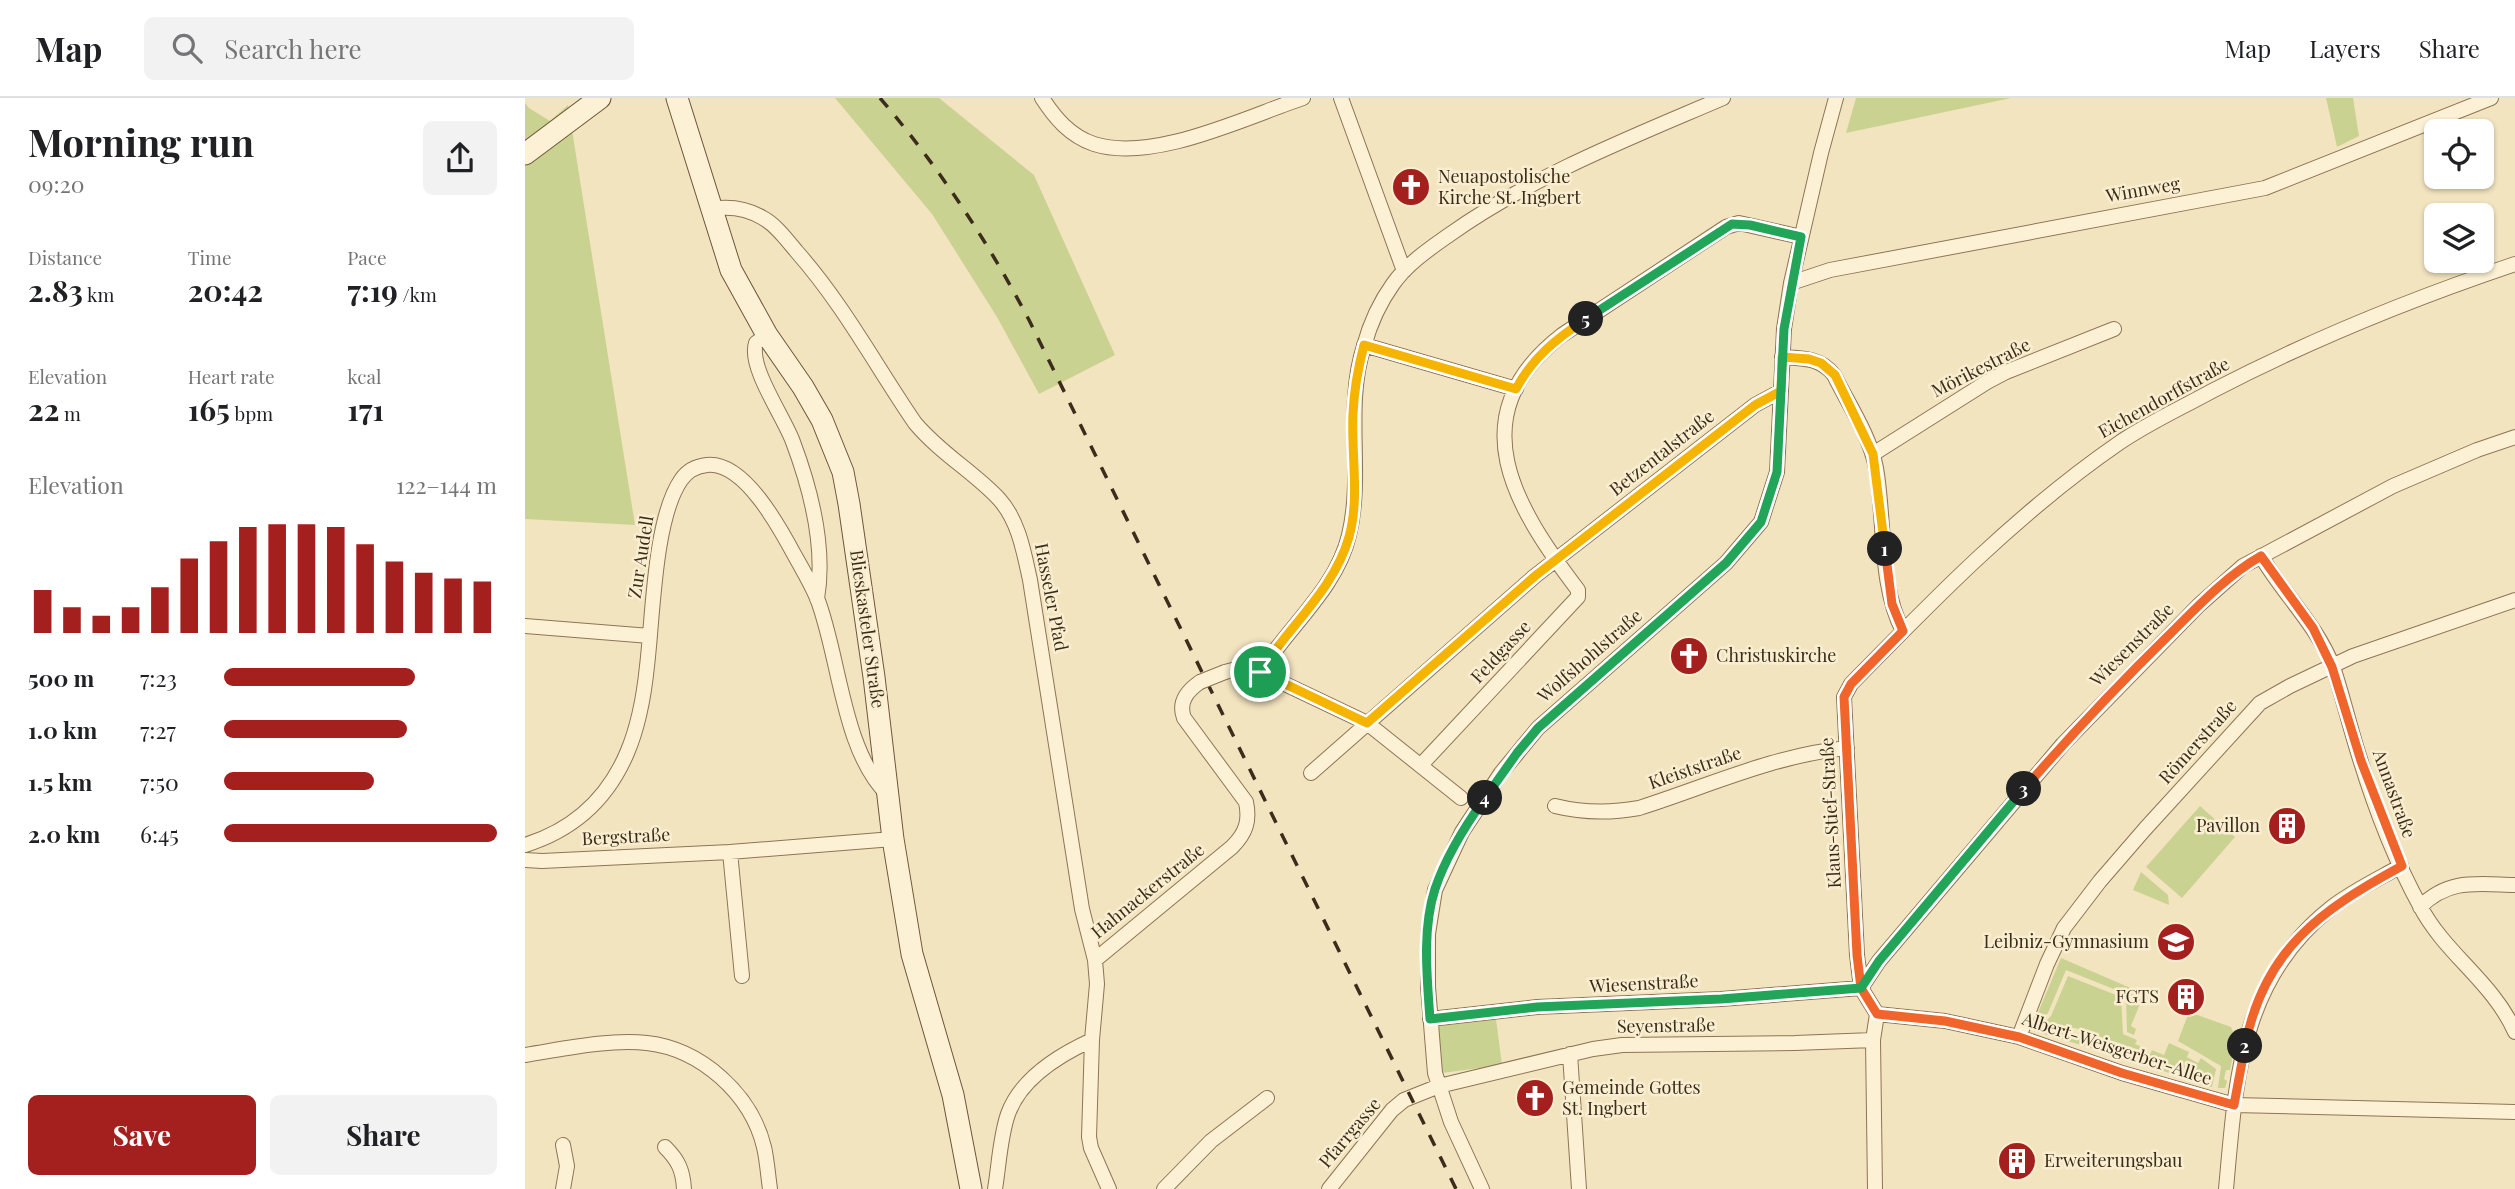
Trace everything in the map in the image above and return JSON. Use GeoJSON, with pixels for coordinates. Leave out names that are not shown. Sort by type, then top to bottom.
{"type":"FeatureCollection","features":[{"type":"Feature","properties":{"kind":"main road"},"geometry":{"type":"LineString","coordinates":[[525,154],[600,98]]}},
{"type":"Feature","properties":{"kind":"main road","name":"Blieskasteler Straße"},"geometry":{"type":"LineString","coordinates":[[677,98],[731,270],[767,334],[822,420],[843,472],[855,544],[893,839],[912,954],[953,1095],[971,1189]]}},
{"type":"Feature","properties":{"kind":"street"},"geometry":{"type":"LineString","coordinates":[[1042,98],[1059,122],[1075,135],[1093,144],[1115,148],[1170,144],[1303,98]]}},
{"type":"Feature","properties":{"kind":"street"},"geometry":{"type":"LineString","coordinates":[[1341,98],[1404,271]]}},
{"type":"Feature","properties":{"kind":"street"},"geometry":{"type":"LineString","coordinates":[[1461,798],[1367,723],[1260,672],[1327,582],[1349,537],[1355,474],[1355,390],[1364,345],[1384,299],[1404,271],[1432,247],[1492,207],[1554,174],[1723,98]]}},
{"type":"Feature","properties":{"kind":"street"},"geometry":{"type":"LineString","coordinates":[[1781,391],[1782,357],[1791,282],[1836,98]]}},
{"type":"Feature","properties":{"kind":"street","name":"Winnweg"},"geometry":{"type":"LineString","coordinates":[[1791,282],[1830,270],[2265,188],[2491,98]]}},
{"type":"Feature","properties":{"kind":"street","name":"Hasseler Pfad"},"geometry":{"type":"LineString","coordinates":[[711,209],[723,207],[764,218],[789,242],[835,297],[915,423],[931,442],[1000,500],[1011,518],[1021,541],[1030,580],[1082,909],[1095,960]]}},
{"type":"Feature","properties":{"kind":"street"},"geometry":{"type":"LineString","coordinates":[[1556,561],[1521,505],[1510,477],[1504,438],[1506,419],[1524,374],[1547,347],[1726,227],[1739,223],[1801,237]]}},
{"type":"Feature","properties":{"kind":"street","name":"Eichendorffstraße"},"geometry":{"type":"LineString","coordinates":[[1885,650],[2035,506],[2121,441],[2229,382],[2326,335],[2515,264]]}},
{"type":"Feature","properties":{"kind":"street","name":"Mörikestraße"},"geometry":{"type":"LineString","coordinates":[[1873,454],[1987,382],[2113,329]]}},
{"type":"Feature","properties":{"kind":"street"},"geometry":{"type":"LineString","coordinates":[[767,334],[756,343],[754,353],[758,368],[793,441],[812,509],[821,565],[817,599]]}},
{"type":"Feature","properties":{"kind":"street"},"geometry":{"type":"LineString","coordinates":[[1364,345],[1516,389]]}},
{"type":"Feature","properties":{"kind":"street"},"geometry":{"type":"LineString","coordinates":[[1782,357],[1809,359],[1828,368],[1835,375],[1873,454],[1889,586],[1897,620],[1903,631]]}},
{"type":"Feature","properties":{"kind":"street","name":"Betzentalstraße"},"geometry":{"type":"LineString","coordinates":[[1311,774],[1524,585],[1755,405],[1781,391]]}},
{"type":"Feature","properties":{"kind":"street","name":"Wolfshohlstraße"},"geometry":{"type":"LineString","coordinates":[[1482,1189],[1459,1143],[1435,1073],[1430,1019],[1428,934],[1435,890],[1454,847],[1501,774],[1538,728],[1726,563],[1761,522],[1777,472],[1781,391]]}},
{"type":"Feature","properties":{"kind":"street","name":"Wiesenstraße"},"geometry":{"type":"LineString","coordinates":[[1430,1019],[1537,1007],[1721,999],[1861,988],[1879,961],[2063,744],[2199,605],[2243,566],[2393,486],[2515,437]]}},
{"type":"Feature","properties":{"kind":"street","name":"Zur Audell"},"geometry":{"type":"LineString","coordinates":[[525,845],[568,827],[602,796],[617,776],[642,708],[661,540],[667,511],[681,479],[689,471],[704,465],[715,464],[731,471],[761,502],[783,534],[817,599],[859,749],[873,777],[889,796]]}},
{"type":"Feature","properties":{"kind":"street","name":"Annastraße"},"geometry":{"type":"LineString","coordinates":[[2261,556],[2313,628],[2332,667],[2361,761],[2420,906],[2437,933],[2490,990],[2515,1032]]}},
{"type":"Feature","properties":{"kind":"street","name":"Feldgasse"},"geometry":{"type":"LineString","coordinates":[[1421,765],[1579,597],[1578,590],[1556,561]]}},
{"type":"Feature","properties":{"kind":"street","name":"Römerstraße"},"geometry":{"type":"LineString","coordinates":[[2019,1037],[2064,928],[2100,881],[2260,703],[2353,656],[2515,600]]}},
{"type":"Feature","properties":{"kind":"street"},"geometry":{"type":"LineString","coordinates":[[525,626],[650,636]]}},
{"type":"Feature","properties":{"kind":"street","name":"Klaus-Stief-Straße"},"geometry":{"type":"LineString","coordinates":[[1861,988],[1844,697],[1851,684],[1885,650]]}},
{"type":"Feature","properties":{"kind":"street","name":"Hahnackerstraße"},"geometry":{"type":"LineString","coordinates":[[1109,1189],[1091,1148],[1090,1138],[1095,960],[1242,837],[1247,828],[1246,802],[1184,718],[1181,705],[1189,689],[1199,682],[1244,667],[1260,672]]}},
{"type":"Feature","properties":{"kind":"street","name":"Kleiststraße"},"geometry":{"type":"LineString","coordinates":[[1555,806],[1618,812],[1639,808],[1786,758],[1847,748]]}},
{"type":"Feature","properties":{"kind":"street","name":"Bergstraße"},"geometry":{"type":"LineString","coordinates":[[525,860],[730,852],[893,839]]}},
{"type":"Feature","properties":{"kind":"street"},"geometry":{"type":"LineString","coordinates":[[730,852],[742,976]]}},
{"type":"Feature","properties":{"kind":"street"},"geometry":{"type":"LineString","coordinates":[[2226,1189],[2234,1105],[2248,1029],[2270,976],[2306,929],[2334,905],[2402,866]]}},
{"type":"Feature","properties":{"kind":"street"},"geometry":{"type":"LineString","coordinates":[[2420,906],[2430,897],[2458,884],[2515,885]]}},
{"type":"Feature","properties":{"kind":"street"},"geometry":{"type":"LineString","coordinates":[[1861,988],[1877,1014],[1873,1040],[1875,1189]]}},
{"type":"Feature","properties":{"kind":"street","name":"Albert-Weisgerber-Allee"},"geometry":{"type":"LineString","coordinates":[[1877,1014],[1945,1021],[2019,1037],[2122,1073],[2234,1105],[2515,1112]]}},
{"type":"Feature","properties":{"kind":"street"},"geometry":{"type":"LineString","coordinates":[[995,1189],[1005,1122],[1014,1100],[1020,1091],[1050,1064],[1092,1040]]}},
{"type":"Feature","properties":{"kind":"street","name":"Seyenstraße"},"geometry":{"type":"LineString","coordinates":[[1439,1086],[1570,1054],[1622,1045],[1873,1040]]}},
{"type":"Feature","properties":{"kind":"street"},"geometry":{"type":"LineString","coordinates":[[525,1055],[615,1043],[667,1046],[688,1055],[714,1071],[732,1088],[752,1116],[764,1145],[770,1189]]}},
{"type":"Feature","properties":{"kind":"street"},"geometry":{"type":"LineString","coordinates":[[1570,1054],[1579,1189]]}},
{"type":"Feature","properties":{"kind":"street","name":"Pfarrgasse"},"geometry":{"type":"LineString","coordinates":[[1329,1189],[1392,1110],[1404,1100],[1439,1086]]}},
{"type":"Feature","properties":{"kind":"street"},"geometry":{"type":"LineString","coordinates":[[1164,1189],[1211,1141],[1267,1098]]}},
{"type":"Feature","properties":{"kind":"street"},"geometry":{"type":"LineString","coordinates":[[563,1145],[567,1166],[563,1189]]}},
{"type":"Feature","properties":{"kind":"street"},"geometry":{"type":"LineString","coordinates":[[665,1147],[677,1159],[684,1189]]}},
{"type":"Feature","properties":{"kind":"green space"},"geometry":{"type":"Polygon","coordinates":[[[835,98],[939,98],[1034,175],[1115,355],[1039,394],[997,317],[932,214],[835,98]]]}},
{"type":"Feature","properties":{"kind":"green space"},"geometry":{"type":"Polygon","coordinates":[[[1856,98],[2011,98],[1846,133],[1856,98]]]}},
{"type":"Feature","properties":{"kind":"green space"},"geometry":{"type":"Polygon","coordinates":[[[2326,98],[2353,98],[2359,136],[2337,147],[2326,98]]]}},
{"type":"Feature","properties":{"kind":"green space"},"geometry":{"type":"Polygon","coordinates":[[[525,103],[550,121],[568,105],[635,525],[525,519],[525,103]]]}},
{"type":"Feature","properties":{"kind":"green space"},"geometry":{"type":"Polygon","coordinates":[[[2200,806],[2235,837],[2182,898],[2146,867],[2200,806]]]}},
{"type":"Feature","properties":{"kind":"green space"},"geometry":{"type":"Polygon","coordinates":[[[2141,872],[2168,895],[2169,905],[2133,890],[2141,872]]]}},
{"type":"Feature","properties":{"kind":"green space"},"geometry":{"type":"Polygon","coordinates":[[[2061,958],[2133,989],[2131,994],[2142,999],[2131,1026],[2136,1029],[2134,1035],[2127,1032],[2126,994],[2066,970],[2048,1013],[2032,1027],[2061,958]]]}},
{"type":"Feature","properties":{"kind":"green space"},"geometry":{"type":"Polygon","coordinates":[[[2068,976],[2121,997],[2123,1034],[2137,1040],[2135,1044],[2144,1048],[2142,1051],[2075,1028],[2043,1024],[2051,1016],[2068,976]]]}},
{"type":"Feature","properties":{"kind":"green space"},"geometry":{"type":"Polygon","coordinates":[[[2189,1012],[2231,1027],[2236,1039],[2230,1070],[2226,1070],[2225,1088],[2218,1088],[2221,1066],[2178,1041],[2189,1012]]]}},
{"type":"Feature","properties":{"kind":"green space"},"geometry":{"type":"Polygon","coordinates":[[[1496,1019],[1502,1065],[1442,1073],[1436,1022],[1496,1019]]]}},
{"type":"Feature","properties":{"kind":"green space"},"geometry":{"type":"Polygon","coordinates":[[[2048,1027],[2141,1056],[2138,1062],[2034,1031],[2048,1027]]]}},
{"type":"Feature","properties":{"kind":"green space"},"geometry":{"type":"Polygon","coordinates":[[[2169,1043],[2189,1052],[2187,1057],[2198,1063],[2201,1058],[2216,1069],[2212,1087],[2145,1065],[2152,1050],[2164,1055],[2169,1043]]]}},
{"type":"Feature","properties":{"kind":"railway"},"geometry":{"type":"LineString","coordinates":[[880,98],[961,204],[1029,320],[1456,1189]]}},
{"type":"Feature","properties":{"kind":"place","name":"Neuapostolische Kirche St. Ingbert"},"geometry":{"type":"Point","coordinates":[1411,187]}},
{"type":"Feature","properties":{"kind":"place","name":"Christuskirche"},"geometry":{"type":"Point","coordinates":[1689,656]}},
{"type":"Feature","properties":{"kind":"place","name":"Pavillon"},"geometry":{"type":"Point","coordinates":[2287,826]}},
{"type":"Feature","properties":{"kind":"place","name":"Leibniz-Gymnasium"},"geometry":{"type":"Point","coordinates":[2176,942]}},
{"type":"Feature","properties":{"kind":"place","name":"FGTS"},"geometry":{"type":"Point","coordinates":[2186,997]}},
{"type":"Feature","properties":{"kind":"place","name":"Gemeinde Gottes St. Ingbert"},"geometry":{"type":"Point","coordinates":[1535,1098]}},
{"type":"Feature","properties":{"kind":"place","name":"Erweiterungsbau"},"geometry":{"type":"Point","coordinates":[2017,1161]}},
{"type":"Feature","properties":{"kind":"route"},"geometry":{"type":"LineString","coordinates":[[1260,672],[1270,655],[1327,582],[1349,537],[1355,474],[1355,390],[1364,345],[1516,389],[1534,361],[1562,335],[1718,232],[1739,223],[1801,237],[1784,329],[1782,357],[1780,426],[1777,472],[1761,522],[1726,563],[1538,728],[1477,809],[1443,870],[1430,912],[1430,1019],[1537,1007],[1721,999],[1861,988],[1879,961],[2063,744],[2199,605],[2243,566],[2261,556],[2313,628],[2325,651],[2361,761],[2402,866],[2334,905],[2306,929],[2285,953],[2270,976],[2248,1029],[2234,1105],[2122,1073],[2019,1037],[1945,1021],[1877,1014],[1861,988],[1857,955],[1844,697],[1851,684],[1903,631],[1892,604],[1873,454],[1835,375],[1821,363],[1809,359],[1782,357],[1781,391],[1755,405],[1535,576],[1367,723],[1260,672]]}}]}
